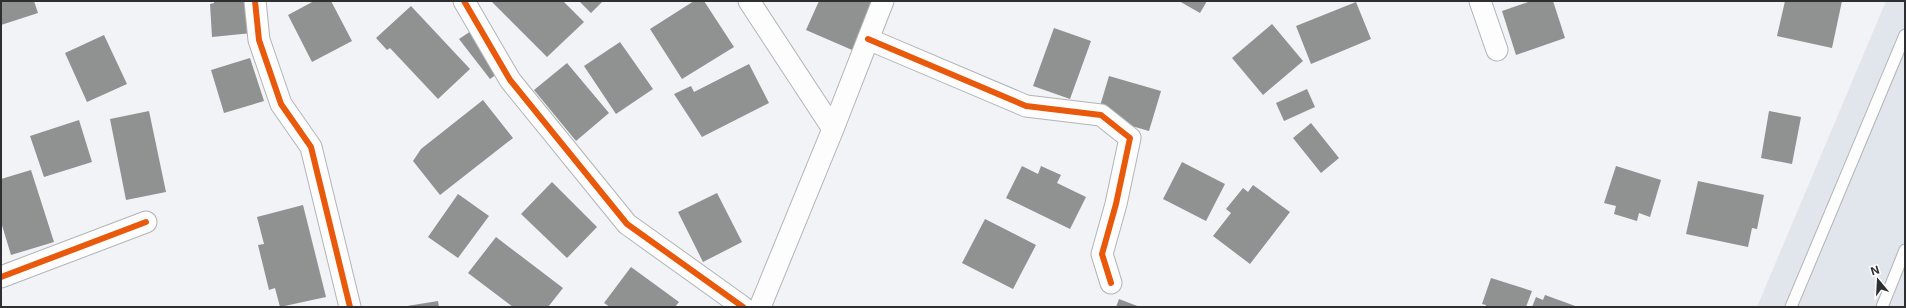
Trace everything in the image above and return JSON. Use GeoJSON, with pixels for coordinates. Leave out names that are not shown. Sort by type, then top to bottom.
{"type":"FeatureCollection","features":[{"type":"Feature","properties":{"kind":"street"},"geometry":{"type":"LineString","coordinates":[[255,1],[260,40],[281,104],[312,147],[350,307]]}},
{"type":"Feature","properties":{"kind":"street"},"geometry":{"type":"LineString","coordinates":[[464,1],[510,80],[627,224],[743,307]]}},
{"type":"Feature","properties":{"kind":"street"},"geometry":{"type":"LineString","coordinates":[[749,1],[833,129]]}},
{"type":"Feature","properties":{"kind":"street"},"geometry":{"type":"LineString","coordinates":[[760,307],[833,129],[883,1]]}},
{"type":"Feature","properties":{"kind":"street"},"geometry":{"type":"LineString","coordinates":[[1480,1],[1498,50]]}},
{"type":"Feature","properties":{"kind":"street"},"geometry":{"type":"LineString","coordinates":[[868,39],[1026,106],[1101,115],[1130,138],[1116,204],[1102,254],[1111,283]]}},
{"type":"Feature","properties":{"kind":"street"},"geometry":{"type":"LineString","coordinates":[[1,278],[146,222]]}},
{"type":"Feature","properties":{"kind":"lane"},"geometry":{"type":"LineString","coordinates":[[1791,307],[1905,35]]}},
{"type":"Feature","properties":{"kind":"lane"},"geometry":{"type":"LineString","coordinates":[[1882,307],[1905,250]]}},
{"type":"Feature","properties":{"kind":"shaded area"},"geometry":{"type":"Polygon","coordinates":[[[1886,1],[1905,1],[1905,307],[1757,307],[1886,1]]]}},
{"type":"Feature","properties":{"kind":"building"},"geometry":{"type":"Polygon","coordinates":[[[1,1],[34,1],[38,13],[1,25],[1,1]]]}},
{"type":"Feature","properties":{"kind":"building"},"geometry":{"type":"Polygon","coordinates":[[[214,1],[249,1],[252,33],[212,37],[210,4],[214,3],[214,1]]]}},
{"type":"Feature","properties":{"kind":"building"},"geometry":{"type":"Polygon","coordinates":[[[314,1],[331,1],[352,41],[312,62],[288,15],[314,1]]]}},
{"type":"Feature","properties":{"kind":"building"},"geometry":{"type":"Polygon","coordinates":[[[491,1],[563,1],[584,22],[547,57],[491,1]]]}},
{"type":"Feature","properties":{"kind":"building"},"geometry":{"type":"Polygon","coordinates":[[[579,1],[603,1],[591,13],[579,1]]]}},
{"type":"Feature","properties":{"kind":"building"},"geometry":{"type":"Polygon","coordinates":[[[694,1],[704,1],[734,47],[682,79],[650,29],[694,1]]]}},
{"type":"Feature","properties":{"kind":"building"},"geometry":{"type":"Polygon","coordinates":[[[819,1],[882,1],[859,53],[806,30],[819,1]]]}},
{"type":"Feature","properties":{"kind":"building"},"geometry":{"type":"Polygon","coordinates":[[[1179,1],[1207,1],[1200,13],[1179,1]]]}},
{"type":"Feature","properties":{"kind":"building"},"geometry":{"type":"Polygon","coordinates":[[[1531,1],[1553,1],[1565,38],[1516,55],[1502,11],[1531,1]]]}},
{"type":"Feature","properties":{"kind":"building"},"geometry":{"type":"Polygon","coordinates":[[[1785,1],[1842,1],[1832,48],[1777,36],[1785,1]]]}},
{"type":"Feature","properties":{"kind":"building"},"geometry":{"type":"Polygon","coordinates":[[[1356,2],[1371,39],[1311,64],[1296,26],[1356,2]]]}},
{"type":"Feature","properties":{"kind":"building"},"geometry":{"type":"Polygon","coordinates":[[[411,6],[470,69],[438,99],[390,48],[387,50],[376,38],[411,6]]]}},
{"type":"Feature","properties":{"kind":"building"},"geometry":{"type":"Polygon","coordinates":[[[1272,24],[1303,61],[1263,95],[1232,58],[1272,24]]]}},
{"type":"Feature","properties":{"kind":"building"},"geometry":{"type":"Polygon","coordinates":[[[480,25],[508,66],[490,79],[459,39],[480,25]]]}},
{"type":"Feature","properties":{"kind":"building"},"geometry":{"type":"Polygon","coordinates":[[[1054,28],[1091,41],[1070,99],[1033,86],[1054,28]]]}},
{"type":"Feature","properties":{"kind":"building"},"geometry":{"type":"Polygon","coordinates":[[[104,35],[127,84],[87,102],[65,53],[104,35]]]}},
{"type":"Feature","properties":{"kind":"building"},"geometry":{"type":"Polygon","coordinates":[[[620,42],[653,89],[616,114],[584,66],[620,42]]]}},
{"type":"Feature","properties":{"kind":"building"},"geometry":{"type":"Polygon","coordinates":[[[250,58],[264,101],[224,113],[211,70],[250,58]]]}},
{"type":"Feature","properties":{"kind":"building"},"geometry":{"type":"Polygon","coordinates":[[[567,63],[609,113],[576,141],[534,90],[567,63]]]}},
{"type":"Feature","properties":{"kind":"building"},"geometry":{"type":"Polygon","coordinates":[[[749,64],[769,103],[702,137],[674,94],[691,86],[694,92],[749,64]]]}},
{"type":"Feature","properties":{"kind":"building"},"geometry":{"type":"Polygon","coordinates":[[[1109,76],[1161,91],[1149,131],[1097,116],[1109,76]]]}},
{"type":"Feature","properties":{"kind":"building"},"geometry":{"type":"Polygon","coordinates":[[[1307,89],[1315,107],[1284,121],[1276,103],[1307,89]]]}},
{"type":"Feature","properties":{"kind":"building"},"geometry":{"type":"Polygon","coordinates":[[[483,100],[513,138],[440,195],[413,161],[421,149],[483,100]]]}},
{"type":"Feature","properties":{"kind":"building"},"geometry":{"type":"Polygon","coordinates":[[[149,111],[166,192],[126,200],[110,119],[149,111]]]}},
{"type":"Feature","properties":{"kind":"building"},"geometry":{"type":"Polygon","coordinates":[[[1769,111],[1801,117],[1792,164],[1761,158],[1769,111]]]}},
{"type":"Feature","properties":{"kind":"building"},"geometry":{"type":"Polygon","coordinates":[[[79,120],[92,162],[44,177],[30,136],[79,120]]]}},
{"type":"Feature","properties":{"kind":"building"},"geometry":{"type":"Polygon","coordinates":[[[1311,123],[1339,158],[1321,173],[1293,138],[1311,123]]]}},
{"type":"Feature","properties":{"kind":"building"},"geometry":{"type":"Polygon","coordinates":[[[1182,162],[1225,184],[1206,221],[1163,199],[1182,162]]]}},
{"type":"Feature","properties":{"kind":"building"},"geometry":{"type":"Polygon","coordinates":[[[1022,166],[1038,174],[1041,166],[1061,175],[1057,183],[1086,197],[1070,229],[1006,198],[1022,166]]]}},
{"type":"Feature","properties":{"kind":"building"},"geometry":{"type":"Polygon","coordinates":[[[1616,166],[1661,180],[1650,217],[1639,213],[1637,221],[1614,214],[1616,206],[1604,203],[1616,166]]]}},
{"type":"Feature","properties":{"kind":"building"},"geometry":{"type":"Polygon","coordinates":[[[31,170],[54,242],[11,255],[1,222],[1,179],[31,170]]]}},
{"type":"Feature","properties":{"kind":"building"},"geometry":{"type":"Polygon","coordinates":[[[1698,181],[1764,195],[1757,229],[1752,228],[1748,247],[1686,234],[1698,181]]]}},
{"type":"Feature","properties":{"kind":"building"},"geometry":{"type":"Polygon","coordinates":[[[552,182],[597,227],[567,258],[521,214],[552,182]]]}},
{"type":"Feature","properties":{"kind":"building"},"geometry":{"type":"Polygon","coordinates":[[[1253,185],[1290,212],[1250,264],[1213,236],[1231,213],[1226,209],[1243,188],[1248,192],[1253,185]]]}},
{"type":"Feature","properties":{"kind":"building"},"geometry":{"type":"Polygon","coordinates":[[[717,193],[742,242],[703,262],[678,212],[717,193]]]}},
{"type":"Feature","properties":{"kind":"building"},"geometry":{"type":"Polygon","coordinates":[[[458,194],[489,216],[458,258],[428,237],[458,194]]]}},
{"type":"Feature","properties":{"kind":"building"},"geometry":{"type":"Polygon","coordinates":[[[303,205],[326,297],[280,307],[275,288],[269,290],[258,245],[264,244],[257,217],[303,205]]]}},
{"type":"Feature","properties":{"kind":"building"},"geometry":{"type":"Polygon","coordinates":[[[985,219],[1036,245],[1013,289],[962,263],[985,219]]]}},
{"type":"Feature","properties":{"kind":"building"},"geometry":{"type":"Polygon","coordinates":[[[496,237],[563,288],[548,307],[513,307],[468,273],[496,237]]]}},
{"type":"Feature","properties":{"kind":"building"},"geometry":{"type":"Polygon","coordinates":[[[631,267],[679,302],[675,307],[610,307],[604,303],[631,267]]]}},
{"type":"Feature","properties":{"kind":"building"},"geometry":{"type":"Polygon","coordinates":[[[1491,278],[1532,291],[1526,307],[1485,307],[1486,305],[1482,304],[1491,278]]]}},
{"type":"Feature","properties":{"kind":"building"},"geometry":{"type":"Polygon","coordinates":[[[1545,295],[1578,307],[1532,307],[1536,297],[1543,300],[1545,295]]]}},
{"type":"Feature","properties":{"kind":"building"},"geometry":{"type":"Polygon","coordinates":[[[1119,299],[1140,307],[1116,307],[1119,299]]]}},
{"type":"Feature","properties":{"kind":"building"},"geometry":{"type":"Polygon","coordinates":[[[438,301],[439,307],[407,307],[407,306],[438,301]]]}},
{"type":"Feature","properties":{"kind":"cycle path"},"geometry":{"type":"LineString","coordinates":[[255,1],[259,40],[281,104],[311,147],[350,307]]}},
{"type":"Feature","properties":{"kind":"cycle path"},"geometry":{"type":"LineString","coordinates":[[464,1],[510,80],[627,224],[743,307]]}},
{"type":"Feature","properties":{"kind":"cycle path"},"geometry":{"type":"LineString","coordinates":[[868,39],[1026,106],[1101,115],[1130,138],[1116,204],[1102,254],[1111,283]]}},
{"type":"Feature","properties":{"kind":"cycle path"},"geometry":{"type":"LineString","coordinates":[[1,277],[146,222]]}}]}
